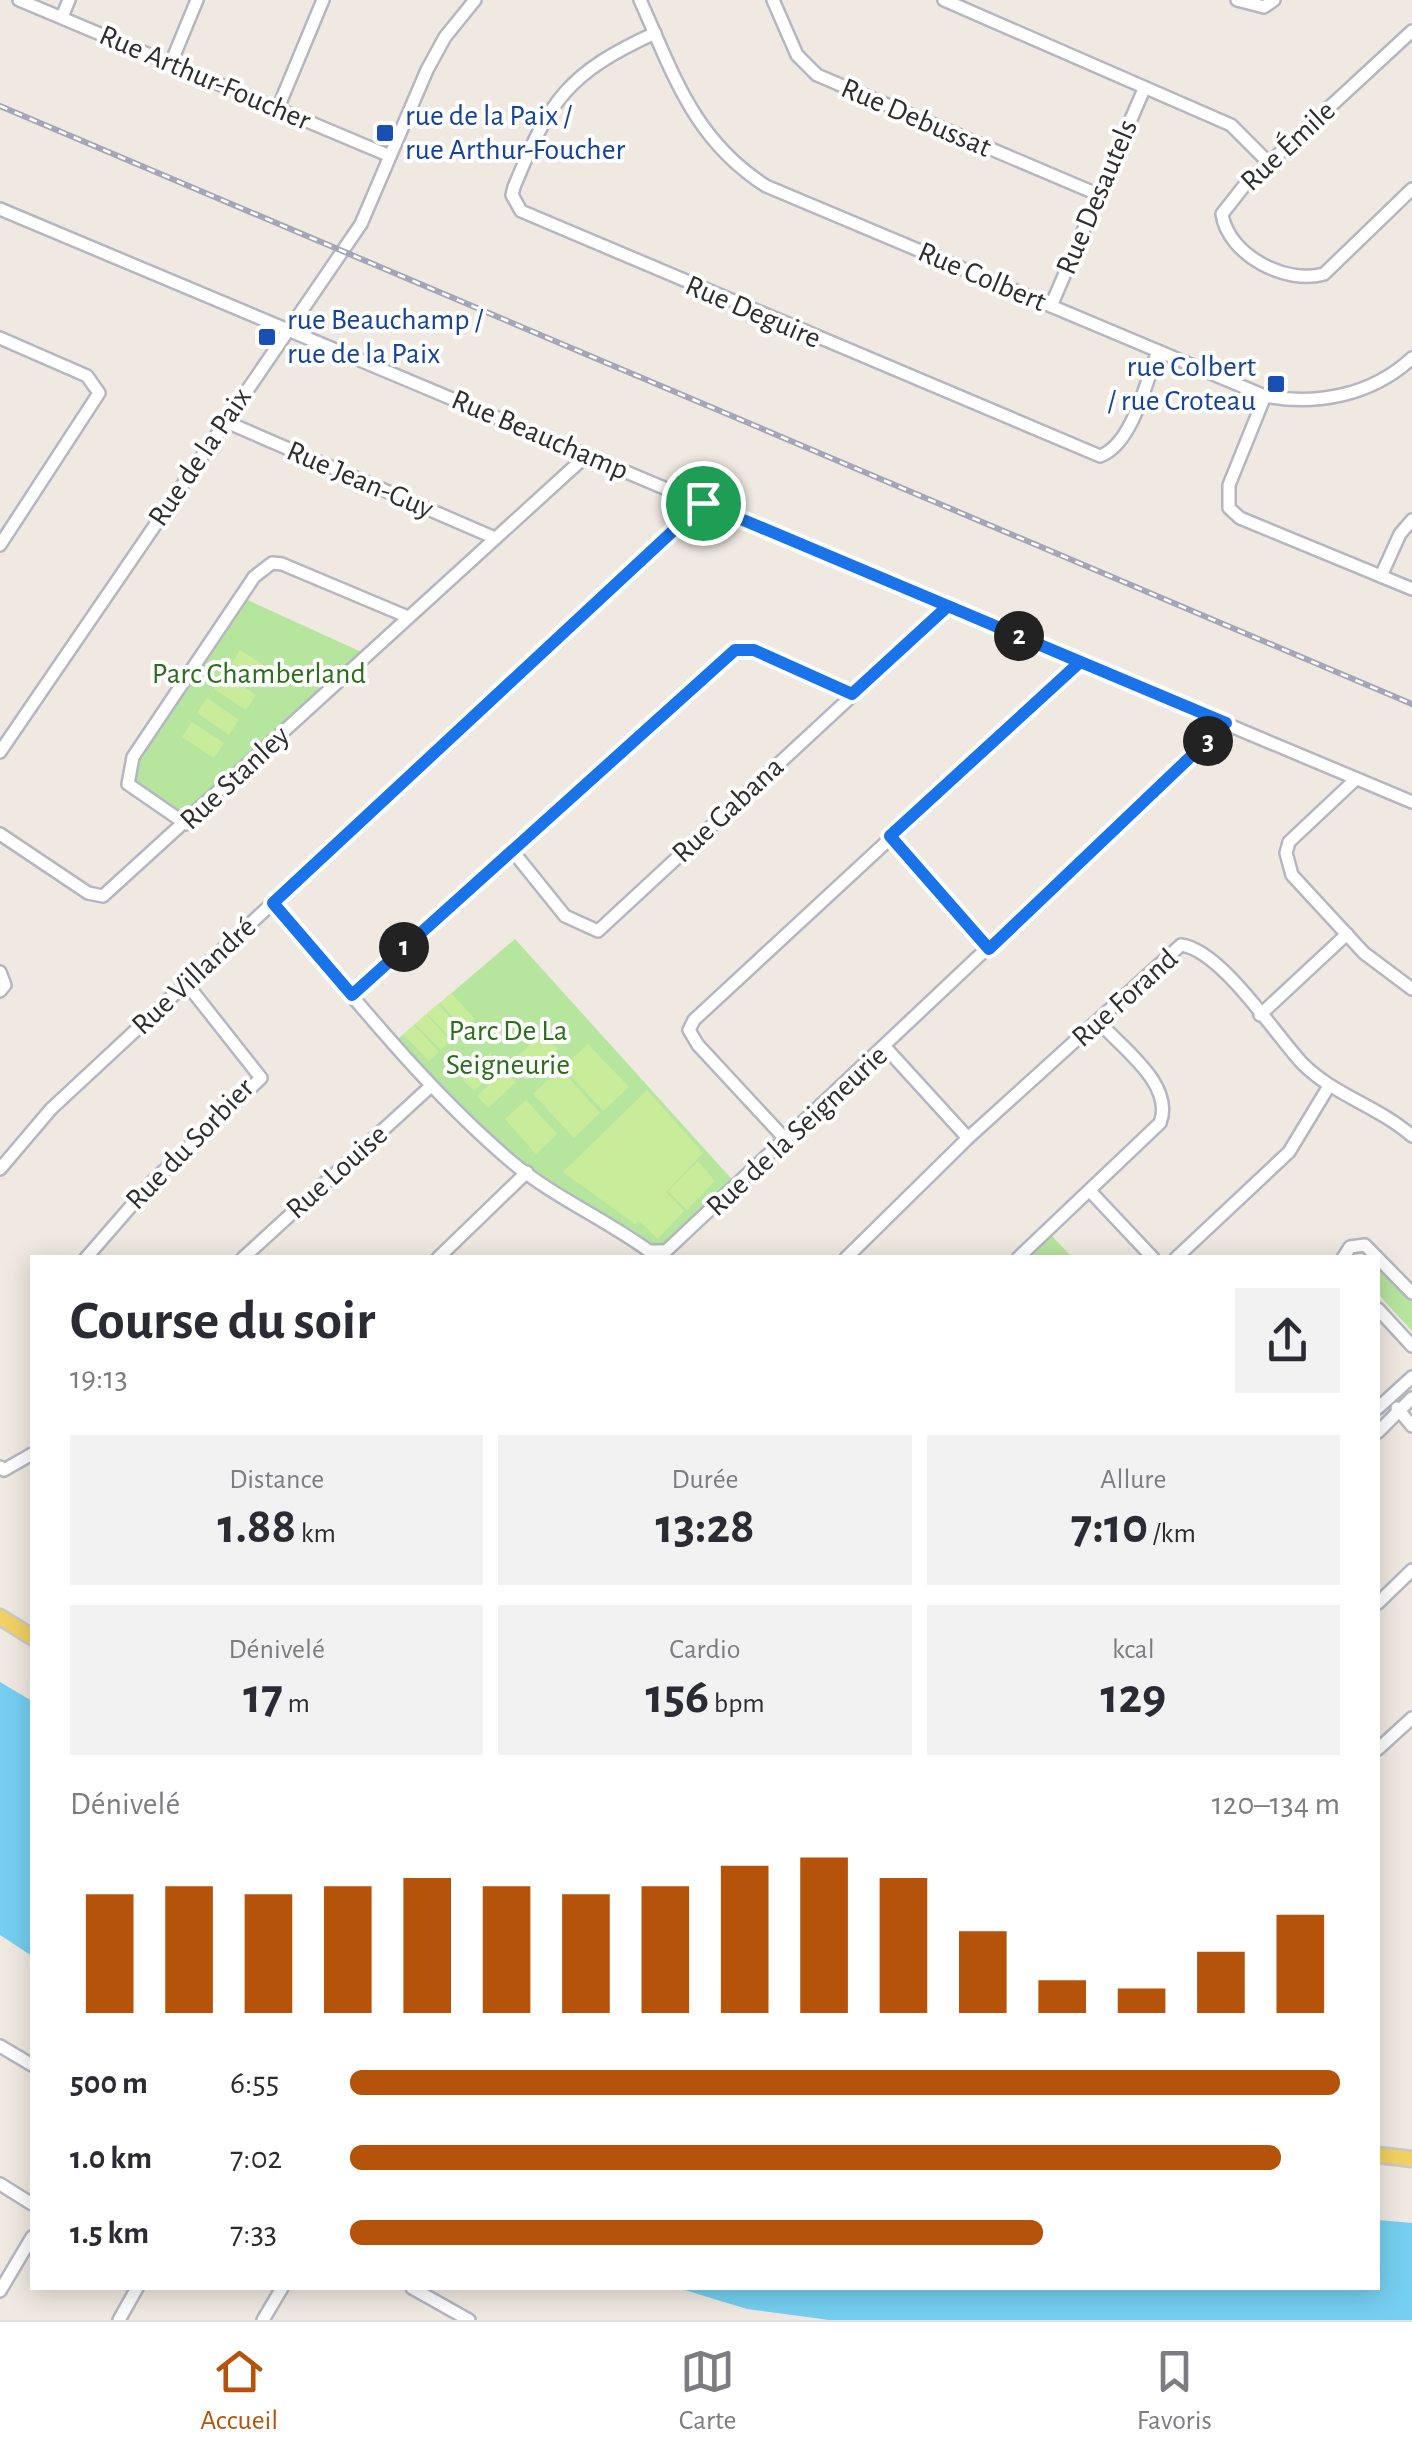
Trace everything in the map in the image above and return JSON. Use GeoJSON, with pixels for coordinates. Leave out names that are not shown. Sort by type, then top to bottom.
{"type":"FeatureCollection","features":[{"type":"Feature","properties":{"kind":"main road"},"geometry":{"type":"LineString","coordinates":[[0,1617],[30,1636]]}},
{"type":"Feature","properties":{"kind":"main road"},"geometry":{"type":"LineString","coordinates":[[1380,2155],[1412,2160]]}},
{"type":"Feature","properties":{"kind":"street","name":"Rue Arthur-Foucher"},"geometry":{"type":"LineString","coordinates":[[19,0],[390,156]]}},
{"type":"Feature","properties":{"kind":"street"},"geometry":{"type":"LineString","coordinates":[[62,18],[69,0]]}},
{"type":"Feature","properties":{"kind":"street"},"geometry":{"type":"LineString","coordinates":[[171,63],[198,0]]}},
{"type":"Feature","properties":{"kind":"street"},"geometry":{"type":"LineString","coordinates":[[278,108],[323,0]]}},
{"type":"Feature","properties":{"kind":"street","name":"Rue de la Paix"},"geometry":{"type":"LineString","coordinates":[[0,752],[360,224],[434,57],[475,0]]}},
{"type":"Feature","properties":{"kind":"street","name":"Rue Colbert"},"geometry":{"type":"LineString","coordinates":[[640,0],[702,129],[728,159],[754,178],[1265,396],[1299,400],[1341,396],[1380,381],[1412,358]]}},
{"type":"Feature","properties":{"kind":"street","name":"Rue Debussat"},"geometry":{"type":"LineString","coordinates":[[773,0],[797,55],[817,75],[1097,194]]}},
{"type":"Feature","properties":{"kind":"street"},"geometry":{"type":"LineString","coordinates":[[944,0],[1230,124],[1268,162]]}},
{"type":"Feature","properties":{"kind":"street"},"geometry":{"type":"LineString","coordinates":[[1238,0],[1264,7],[1274,0]]}},
{"type":"Feature","properties":{"kind":"street","name":"Rue Deguire"},"geometry":{"type":"LineString","coordinates":[[655,32],[595,63],[564,89],[543,121],[514,187],[512,195],[521,212],[1100,456],[1114,450],[1124,434],[1158,351]]}},
{"type":"Feature","properties":{"kind":"street","name":"Rue Émile"},"geometry":{"type":"LineString","coordinates":[[1412,32],[1268,162],[1230,202],[1222,214],[1224,227],[1253,258],[1294,278],[1324,274],[1412,190]]}},
{"type":"Feature","properties":{"kind":"street","name":"Rue Desautels"},"geometry":{"type":"LineString","coordinates":[[1051,306],[1144,89]]}},
{"type":"Feature","properties":{"kind":"street","name":"Rue Beauchamp"},"geometry":{"type":"LineString","coordinates":[[0,209],[1412,802]]}},
{"type":"Feature","properties":{"kind":"street"},"geometry":{"type":"LineString","coordinates":[[0,338],[87,376],[100,393],[0,545]]}},
{"type":"Feature","properties":{"kind":"street"},"geometry":{"type":"LineString","coordinates":[[1265,396],[1228,485],[1229,508],[1240,518],[1412,590]]}},
{"type":"Feature","properties":{"kind":"street","name":"Rue Jean-Guy"},"geometry":{"type":"LineString","coordinates":[[224,421],[495,538]]}},
{"type":"Feature","properties":{"kind":"street","name":"Rue Stanley"},"geometry":{"type":"LineString","coordinates":[[0,834],[88,892],[103,896],[587,454]]}},
{"type":"Feature","properties":{"kind":"street","name":"Rue Villandré"},"geometry":{"type":"LineString","coordinates":[[0,1168],[50,1108],[703,503]]}},
{"type":"Feature","properties":{"kind":"street"},"geometry":{"type":"LineString","coordinates":[[1381,576],[1400,534],[1412,520]]}},
{"type":"Feature","properties":{"kind":"street"},"geometry":{"type":"LineString","coordinates":[[186,824],[128,784],[126,776],[133,757],[254,577],[272,563],[282,564],[408,617]]}},
{"type":"Feature","properties":{"kind":"street","name":"Rue Gabana"},"geometry":{"type":"LineString","coordinates":[[512,849],[566,916],[598,931],[948,606]]}},
{"type":"Feature","properties":{"kind":"street"},"geometry":{"type":"LineString","coordinates":[[352,995],[735,650],[754,650],[852,694]]}},
{"type":"Feature","properties":{"kind":"street"},"geometry":{"type":"LineString","coordinates":[[787,1140],[690,1030],[702,1009],[1080,662]]}},
{"type":"Feature","properties":{"kind":"street","name":"Rue de la Seigneurie"},"geometry":{"type":"LineString","coordinates":[[273,903],[431,1086],[527,1172],[649,1250],[666,1251],[1226,723]]}},
{"type":"Feature","properties":{"kind":"street"},"geometry":{"type":"LineString","coordinates":[[1356,779],[1297,833],[1286,853],[1292,875],[1364,953],[1412,988]]}},
{"type":"Feature","properties":{"kind":"street"},"geometry":{"type":"LineString","coordinates":[[890,836],[989,949]]}},
{"type":"Feature","properties":{"kind":"street"},"geometry":{"type":"LineString","coordinates":[[1260,1015],[1347,934]]}},
{"type":"Feature","properties":{"kind":"street","name":"Rue Forand"},"geometry":{"type":"LineString","coordinates":[[849,1255],[968,1138],[1182,945],[1207,954],[1329,1086],[1376,1108],[1412,1136]]}},
{"type":"Feature","properties":{"kind":"street"},"geometry":{"type":"LineString","coordinates":[[0,972],[5,985],[0,991]]}},
{"type":"Feature","properties":{"kind":"street","name":"Rue du Sorbier"},"geometry":{"type":"LineString","coordinates":[[89,1255],[152,1182],[261,1078],[186,983]]}},
{"type":"Feature","properties":{"kind":"street"},"geometry":{"type":"LineString","coordinates":[[1021,1255],[1160,1122],[1165,1102],[1154,1082],[1099,1022]]}},
{"type":"Feature","properties":{"kind":"street"},"geometry":{"type":"LineString","coordinates":[[886,1047],[968,1138]]}},
{"type":"Feature","properties":{"kind":"street","name":"Rue Louise"},"geometry":{"type":"LineString","coordinates":[[247,1255],[431,1086]]}},
{"type":"Feature","properties":{"kind":"street"},"geometry":{"type":"LineString","coordinates":[[1179,1255],[1289,1152],[1329,1086]]}},
{"type":"Feature","properties":{"kind":"street"},"geometry":{"type":"LineString","coordinates":[[441,1255],[527,1172]]}},
{"type":"Feature","properties":{"kind":"street"},"geometry":{"type":"LineString","coordinates":[[1090,1190],[1150,1255]]}},
{"type":"Feature","properties":{"kind":"street"},"geometry":{"type":"LineString","coordinates":[[1345,1255],[1350,1247],[1366,1245],[1376,1255]]}},
{"type":"Feature","properties":{"kind":"street"},"geometry":{"type":"LineString","coordinates":[[1380,1260],[1412,1293]]}},
{"type":"Feature","properties":{"kind":"street"},"geometry":{"type":"LineString","coordinates":[[1380,1311],[1412,1346]]}},
{"type":"Feature","properties":{"kind":"street"},"geometry":{"type":"LineString","coordinates":[[1380,1406],[1412,1377]]}},
{"type":"Feature","properties":{"kind":"street"},"geometry":{"type":"LineString","coordinates":[[1388,1398],[1412,1426]]}},
{"type":"Feature","properties":{"kind":"street"},"geometry":{"type":"LineString","coordinates":[[1380,1430],[1412,1398]]}},
{"type":"Feature","properties":{"kind":"street"},"geometry":{"type":"LineString","coordinates":[[0,1467],[4,1470],[30,1455]]}},
{"type":"Feature","properties":{"kind":"street"},"geometry":{"type":"LineString","coordinates":[[1380,1601],[1412,1570]]}},
{"type":"Feature","properties":{"kind":"street"},"geometry":{"type":"LineString","coordinates":[[1380,1747],[1412,1718]]}},
{"type":"Feature","properties":{"kind":"street"},"geometry":{"type":"LineString","coordinates":[[0,2046],[30,2064]]}},
{"type":"Feature","properties":{"kind":"street"},"geometry":{"type":"LineString","coordinates":[[0,2184],[30,2203]]}},
{"type":"Feature","properties":{"kind":"street"},"geometry":{"type":"LineString","coordinates":[[0,2291],[30,2241]]}},
{"type":"Feature","properties":{"kind":"street"},"geometry":{"type":"LineString","coordinates":[[120,2320],[137,2290]]}},
{"type":"Feature","properties":{"kind":"street"},"geometry":{"type":"LineString","coordinates":[[262,2320],[281,2290]]}},
{"type":"Feature","properties":{"kind":"street"},"geometry":{"type":"LineString","coordinates":[[416,2290],[469,2320]]}},
{"type":"Feature","properties":{"kind":"green space","name":"Parc Chamberland"},"geometry":{"type":"Polygon","coordinates":[[[241,597],[368,655],[185,824],[129,785],[134,757],[241,597]]]}},
{"type":"Feature","properties":{"kind":"green space"},"geometry":{"type":"Polygon","coordinates":[[[240,650],[271,670],[261,686],[230,666],[240,650]]]}},
{"type":"Feature","properties":{"kind":"green space"},"geometry":{"type":"Polygon","coordinates":[[[224,674],[256,695],[246,710],[214,689],[224,674]]]}},
{"type":"Feature","properties":{"kind":"green space"},"geometry":{"type":"Polygon","coordinates":[[[207,698],[239,720],[229,735],[197,713],[207,698]]]}},
{"type":"Feature","properties":{"kind":"green space"},"geometry":{"type":"Polygon","coordinates":[[[192,722],[224,743],[214,758],[182,737],[192,722]]]}},
{"type":"Feature","properties":{"kind":"green space","name":"Parc De La Seigneurie"},"geometry":{"type":"Polygon","coordinates":[[[515,939],[738,1186],[655,1252],[514,1164],[393,1043],[515,939]]]}},
{"type":"Feature","properties":{"kind":"green space"},"geometry":{"type":"Polygon","coordinates":[[[451,993],[475,1019],[464,1029],[440,1003],[451,993]]]}},
{"type":"Feature","properties":{"kind":"green space"},"geometry":{"type":"Polygon","coordinates":[[[438,1004],[462,1031],[452,1040],[427,1013],[438,1004]]]}},
{"type":"Feature","properties":{"kind":"green space"},"geometry":{"type":"Polygon","coordinates":[[[426,1014],[450,1041],[441,1050],[415,1024],[426,1014]]]}},
{"type":"Feature","properties":{"kind":"green space"},"geometry":{"type":"Polygon","coordinates":[[[414,1025],[439,1052],[429,1061],[403,1034],[414,1025]]]}},
{"type":"Feature","properties":{"kind":"green space"},"geometry":{"type":"Polygon","coordinates":[[[542,1034],[558,1049],[526,1080],[511,1062],[542,1034]]]}},
{"type":"Feature","properties":{"kind":"green space"},"geometry":{"type":"Polygon","coordinates":[[[588,1044],[629,1087],[603,1111],[563,1067],[588,1044]]]}},
{"type":"Feature","properties":{"kind":"green space"},"geometry":{"type":"Polygon","coordinates":[[[490,1053],[501,1066],[474,1091],[462,1079],[490,1053]]]}},
{"type":"Feature","properties":{"kind":"green space"},"geometry":{"type":"Polygon","coordinates":[[[560,1068],[600,1113],[574,1138],[533,1094],[560,1068]]]}},
{"type":"Feature","properties":{"kind":"green space"},"geometry":{"type":"Polygon","coordinates":[[[504,1070],[516,1082],[488,1108],[477,1096],[504,1070]]]}},
{"type":"Feature","properties":{"kind":"green space"},"geometry":{"type":"Polygon","coordinates":[[[647,1090],[703,1153],[666,1192],[684,1211],[658,1239],[639,1221],[635,1224],[563,1172],[647,1090]]]}},
{"type":"Feature","properties":{"kind":"green space"},"geometry":{"type":"Polygon","coordinates":[[[526,1100],[557,1134],[536,1154],[505,1119],[526,1100]]]}},
{"type":"Feature","properties":{"kind":"green space"},"geometry":{"type":"Polygon","coordinates":[[[698,1161],[715,1181],[687,1210],[668,1191],[698,1161]]]}},
{"type":"Feature","properties":{"kind":"green space"},"geometry":{"type":"Polygon","coordinates":[[[1047,1231],[1070,1255],[1021,1255],[1047,1231]]]}},
{"type":"Feature","properties":{"kind":"green space"},"geometry":{"type":"Polygon","coordinates":[[[1380,1263],[1412,1299],[1412,1331],[1380,1296],[1380,1263]]]}},
{"type":"Feature","properties":{"kind":"water"},"geometry":{"type":"Polygon","coordinates":[[[0,1682],[30,1700],[30,1955],[0,1935],[0,1682]]]}},
{"type":"Feature","properties":{"kind":"water"},"geometry":{"type":"Polygon","coordinates":[[[1380,2220],[1412,2223],[1412,2320],[829,2320],[747,2309],[685,2290],[1380,2290],[1380,2220]]]}},
{"type":"Feature","properties":{"kind":"railway"},"geometry":{"type":"LineString","coordinates":[[0,106],[1412,704]]}},
{"type":"Feature","properties":{"kind":"place","name":"rue de la Paix / rue Arthur-Foucher"},"geometry":{"type":"Point","coordinates":[385,133]}},
{"type":"Feature","properties":{"kind":"place","name":"rue Beauchamp / rue de la Paix"},"geometry":{"type":"Point","coordinates":[267,337]}},
{"type":"Feature","properties":{"kind":"place","name":"rue Colbert / rue Croteau"},"geometry":{"type":"Point","coordinates":[1276,384]}},
{"type":"Feature","properties":{"kind":"route"},"geometry":{"type":"LineString","coordinates":[[703,503],[273,903],[352,995],[735,650],[754,650],[852,694],[948,606],[1080,662],[890,836],[989,949],[1226,723],[1153,693],[1080,662],[826,555],[703,503]]}}]}
